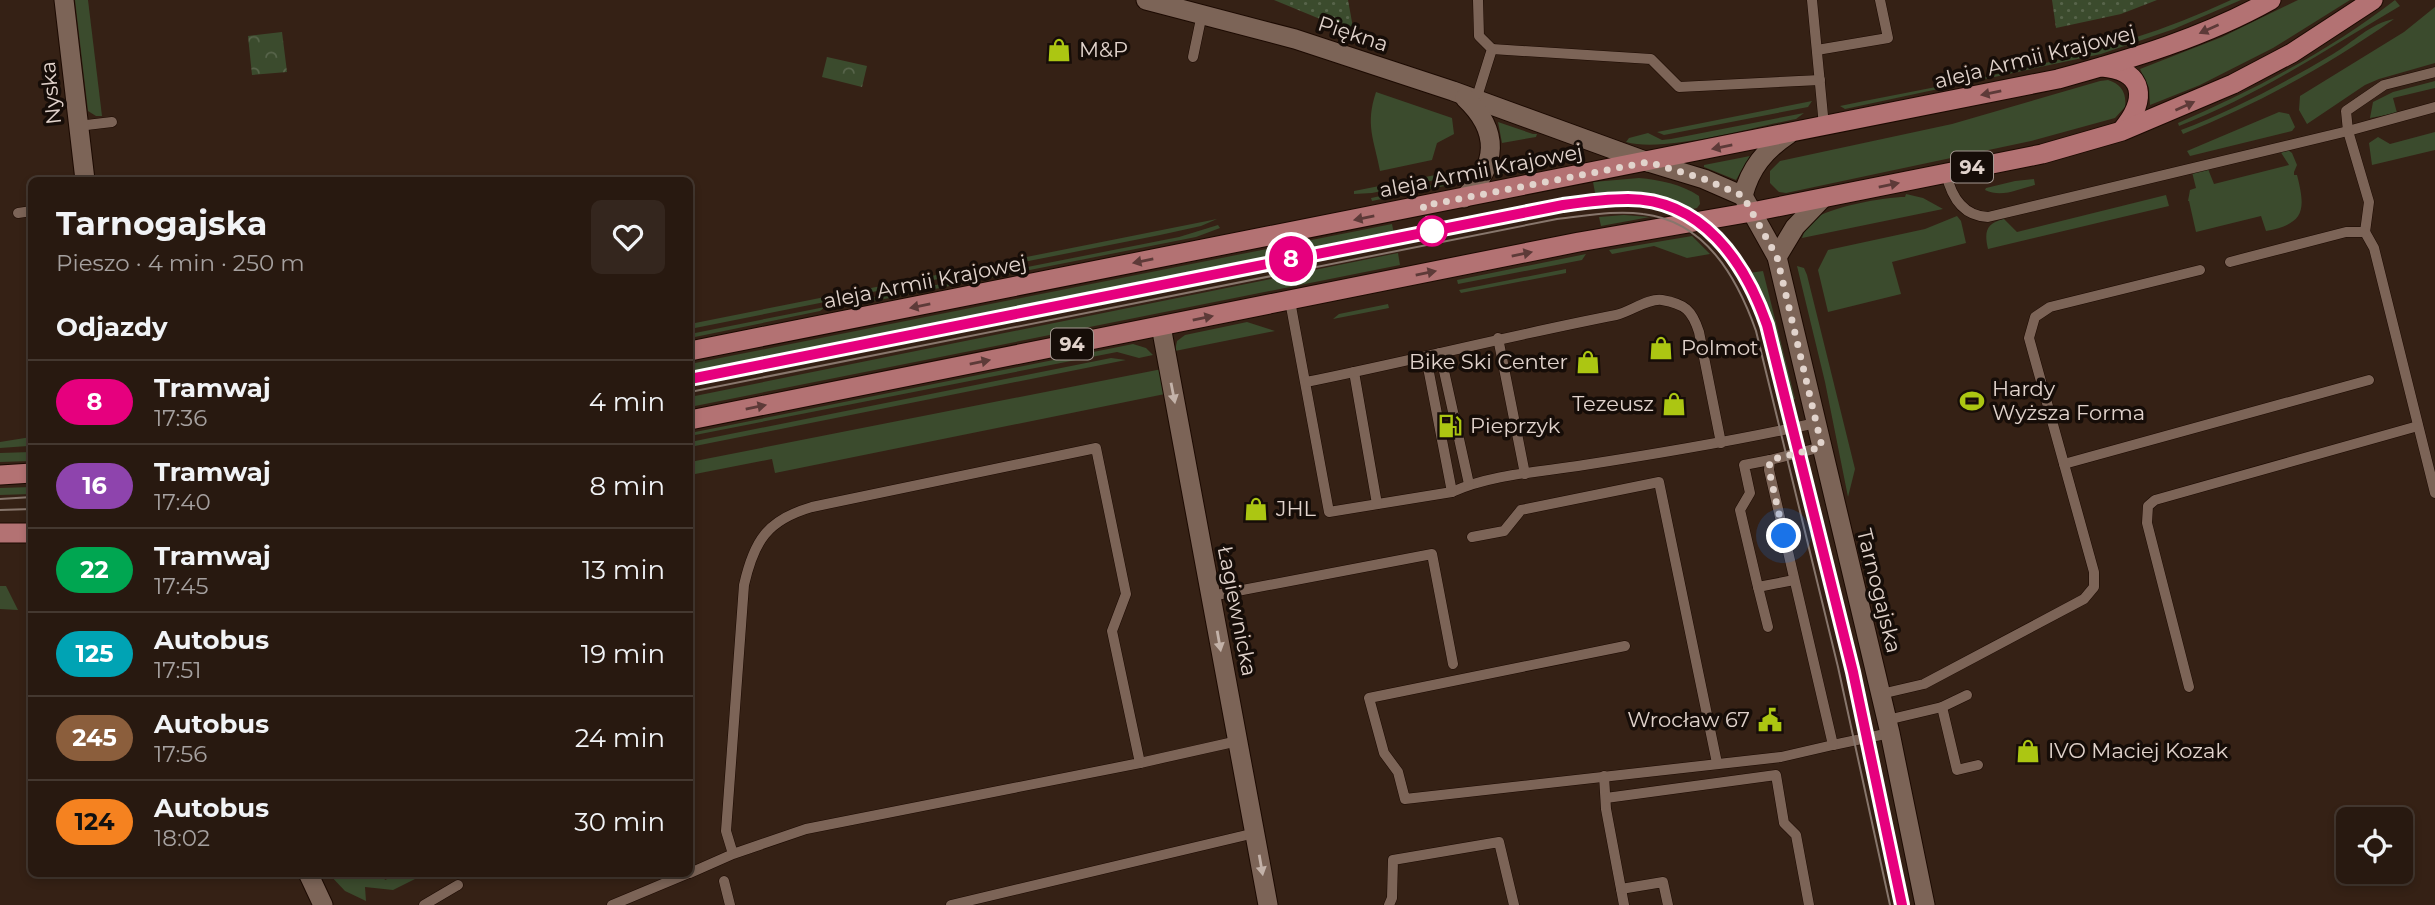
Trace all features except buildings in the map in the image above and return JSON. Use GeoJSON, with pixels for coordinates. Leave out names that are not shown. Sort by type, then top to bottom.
{"type":"FeatureCollection","features":[{"type":"Feature","properties":{"kind":"main road","name":"aleja Armii Krajowej"},"geometry":{"type":"LineString","coordinates":[[693,350],[2010,89],[2102,67],[2204,32],[2271,0]]}},
{"type":"Feature","properties":{"kind":"main road","name":"94"},"geometry":{"type":"LineString","coordinates":[[693,419],[1586,241],[1747,204],[1822,199],[2042,153],[2122,131],[2233,85],[2292,53],[2372,0]]}},
{"type":"Feature","properties":{"kind":"main road"},"geometry":{"type":"LineString","coordinates":[[2102,67],[2125,72],[2136,84],[2138,108],[2122,131]]}},
{"type":"Feature","properties":{"kind":"main road"},"geometry":{"type":"LineString","coordinates":[[0,475],[28,473]]}},
{"type":"Feature","properties":{"kind":"main road"},"geometry":{"type":"LineString","coordinates":[[0,533],[28,533]]}},
{"type":"Feature","properties":{"kind":"street","name":"Nyska"},"geometry":{"type":"LineString","coordinates":[[64,0],[85,177]]}},
{"type":"Feature","properties":{"kind":"street","name":"Piękna"},"geometry":{"type":"LineString","coordinates":[[1146,0],[1295,38],[1469,97],[1648,162],[1704,179],[1747,204]]}},
{"type":"Feature","properties":{"kind":"street"},"geometry":{"type":"LineString","coordinates":[[1464,198],[1478,185],[1485,172],[1491,145],[1486,123],[1469,97]]}},
{"type":"Feature","properties":{"kind":"street"},"geometry":{"type":"LineString","coordinates":[[1747,204],[1746,182],[1763,154],[1789,134]]}},
{"type":"Feature","properties":{"kind":"street"},"geometry":{"type":"LineString","coordinates":[[1777,257],[1795,227],[1822,199]]}},
{"type":"Feature","properties":{"kind":"street","name":"Tarnogajska"},"geometry":{"type":"LineString","coordinates":[[1747,204],[1777,257],[1881,694],[1925,905]]}},
{"type":"Feature","properties":{"kind":"street","name":"Łagiewnicka"},"geometry":{"type":"LineString","coordinates":[[1161,326],[1268,905]]}},
{"type":"Feature","properties":{"kind":"street"},"geometry":{"type":"LineString","coordinates":[[310,877],[323,905]]}},
{"type":"Feature","properties":{"kind":"lane"},"geometry":{"type":"LineString","coordinates":[[1478,0],[1479,37],[1492,49],[1651,59],[1678,87],[1820,80]]}},
{"type":"Feature","properties":{"kind":"lane"},"geometry":{"type":"LineString","coordinates":[[1812,0],[1824,126]]}},
{"type":"Feature","properties":{"kind":"lane"},"geometry":{"type":"LineString","coordinates":[[1817,50],[1888,37],[1880,0]]}},
{"type":"Feature","properties":{"kind":"lane"},"geometry":{"type":"LineString","coordinates":[[1193,57],[1202,14]]}},
{"type":"Feature","properties":{"kind":"lane"},"geometry":{"type":"LineString","coordinates":[[1469,97],[1484,80],[1492,49]]}},
{"type":"Feature","properties":{"kind":"lane"},"geometry":{"type":"LineString","coordinates":[[2435,72],[2384,86],[2346,111],[2348,131],[2369,202],[2365,232],[2374,248],[2435,493]]}},
{"type":"Feature","properties":{"kind":"lane"},"geometry":{"type":"LineString","coordinates":[[1946,173],[1948,184],[1961,206],[1976,216],[1988,217],[2348,131],[2435,107]]}},
{"type":"Feature","properties":{"kind":"lane"},"geometry":{"type":"LineString","coordinates":[[78,126],[112,122]]}},
{"type":"Feature","properties":{"kind":"lane"},"geometry":{"type":"LineString","coordinates":[[18,213],[28,212]]}},
{"type":"Feature","properties":{"kind":"lane"},"geometry":{"type":"LineString","coordinates":[[2230,262],[2346,232],[2365,232]]}},
{"type":"Feature","properties":{"kind":"lane"},"geometry":{"type":"LineString","coordinates":[[1881,694],[1924,684],[2084,599],[2094,587],[2094,572],[2029,338],[2035,317],[2050,307],[2200,270]]}},
{"type":"Feature","properties":{"kind":"lane"},"geometry":{"type":"LineString","coordinates":[[1306,382],[1426,357],[1498,338],[1625,313],[1658,299],[1683,305],[1694,316],[1721,443]]}},
{"type":"Feature","properties":{"kind":"lane"},"geometry":{"type":"LineString","coordinates":[[1290,301],[1329,512],[1452,492],[1469,484],[1721,443],[1816,424]]}},
{"type":"Feature","properties":{"kind":"lane"},"geometry":{"type":"LineString","coordinates":[[1498,338],[1525,474]]}},
{"type":"Feature","properties":{"kind":"lane"},"geometry":{"type":"LineString","coordinates":[[1440,353],[1469,484]]}},
{"type":"Feature","properties":{"kind":"lane"},"geometry":{"type":"LineString","coordinates":[[1426,357],[1452,492]]}},
{"type":"Feature","properties":{"kind":"lane"},"geometry":{"type":"LineString","coordinates":[[1354,372],[1377,504]]}},
{"type":"Feature","properties":{"kind":"lane"},"geometry":{"type":"LineString","coordinates":[[2064,464],[2369,380]]}},
{"type":"Feature","properties":{"kind":"lane"},"geometry":{"type":"LineString","coordinates":[[2189,687],[2147,523],[2148,506],[2155,500],[2418,426]]}},
{"type":"Feature","properties":{"kind":"lane"},"geometry":{"type":"LineString","coordinates":[[1768,627],[1740,510],[1750,493],[1744,465],[1822,447]]}},
{"type":"Feature","properties":{"kind":"lane"},"geometry":{"type":"LineString","coordinates":[[733,854],[726,831],[744,585],[759,541],[771,526],[791,514],[812,508],[1096,448],[1126,594],[1112,631],[1140,763]]}},
{"type":"Feature","properties":{"kind":"lane"},"geometry":{"type":"LineString","coordinates":[[1770,460],[1769,470],[1833,745]]}},
{"type":"Feature","properties":{"kind":"lane"},"geometry":{"type":"LineString","coordinates":[[1472,537],[1504,531],[1521,510],[1659,482],[1717,763]]}},
{"type":"Feature","properties":{"kind":"lane"},"geometry":{"type":"LineString","coordinates":[[1211,596],[1432,554],[1453,664]]}},
{"type":"Feature","properties":{"kind":"lane"},"geometry":{"type":"LineString","coordinates":[[1758,587],[1794,580]]}},
{"type":"Feature","properties":{"kind":"lane"},"geometry":{"type":"LineString","coordinates":[[1625,646],[1369,698],[1384,753],[1398,772],[1405,799],[1781,757],[1833,745],[1888,727],[1967,695]]}},
{"type":"Feature","properties":{"kind":"lane"},"geometry":{"type":"LineString","coordinates":[[1941,707],[1957,770],[1978,765]]}},
{"type":"Feature","properties":{"kind":"lane"},"geometry":{"type":"LineString","coordinates":[[693,871],[733,854],[806,829],[1238,741]]}},
{"type":"Feature","properties":{"kind":"lane"},"geometry":{"type":"LineString","coordinates":[[1606,799],[1776,775],[1784,823],[1796,835],[1809,905]]}},
{"type":"Feature","properties":{"kind":"lane"},"geometry":{"type":"LineString","coordinates":[[1604,776],[1624,905]]}},
{"type":"Feature","properties":{"kind":"lane"},"geometry":{"type":"LineString","coordinates":[[951,905],[1255,833]]}},
{"type":"Feature","properties":{"kind":"lane"},"geometry":{"type":"LineString","coordinates":[[1389,905],[1392,898],[1393,860],[1499,842],[1514,905]]}},
{"type":"Feature","properties":{"kind":"lane"},"geometry":{"type":"LineString","coordinates":[[612,905],[679,877]]}},
{"type":"Feature","properties":{"kind":"lane"},"geometry":{"type":"LineString","coordinates":[[724,881],[730,905]]}},
{"type":"Feature","properties":{"kind":"lane"},"geometry":{"type":"LineString","coordinates":[[1621,889],[1663,882],[1668,905]]}},
{"type":"Feature","properties":{"kind":"lane"},"geometry":{"type":"LineString","coordinates":[[424,905],[458,885]]}},
{"type":"Feature","properties":{"kind":"green space"},"geometry":{"type":"Polygon","coordinates":[[[75,0],[88,0],[102,116],[88,111],[75,0]]]}},
{"type":"Feature","properties":{"kind":"green space"},"geometry":{"type":"Polygon","coordinates":[[[1274,0],[1348,0],[1354,33],[1274,0]]]}},
{"type":"Feature","properties":{"kind":"green space"},"geometry":{"type":"Polygon","coordinates":[[[2052,0],[2157,0],[2121,14],[2056,28],[2052,0]]]}},
{"type":"Feature","properties":{"kind":"green space"},"geometry":{"type":"Polygon","coordinates":[[[2231,0],[2241,0],[2174,29],[2101,54],[1845,109],[1840,106],[1989,76],[2088,52],[2184,20],[2231,0]]]}},
{"type":"Feature","properties":{"kind":"green space"},"geometry":{"type":"Polygon","coordinates":[[[2298,0],[2350,0],[2273,48],[2200,85],[2150,105],[2149,88],[2140,69],[2222,37],[2298,0]]]}},
{"type":"Feature","properties":{"kind":"green space"},"geometry":{"type":"Polygon","coordinates":[[[2395,0],[2400,6],[2292,70],[2237,100],[2179,126],[2178,123],[2263,83],[2317,53],[2395,0]]]}},
{"type":"Feature","properties":{"kind":"green space"},"geometry":{"type":"Polygon","coordinates":[[[2435,7],[2435,63],[2365,85],[2307,124],[2299,110],[2300,96],[2404,32],[2435,7]]]}},
{"type":"Feature","properties":{"kind":"green space"},"geometry":{"type":"Polygon","coordinates":[[[2394,19],[2292,83],[2183,134],[2181,130],[2258,95],[2333,54],[2370,29],[2394,19]]]}},
{"type":"Feature","properties":{"kind":"green space"},"geometry":{"type":"Polygon","coordinates":[[[282,32],[287,72],[252,75],[248,36],[282,32]]]}},
{"type":"Feature","properties":{"kind":"green space"},"geometry":{"type":"Polygon","coordinates":[[[827,57],[867,66],[862,87],[822,77],[827,57]]]}},
{"type":"Feature","properties":{"kind":"green space"},"geometry":{"type":"Polygon","coordinates":[[[2108,80],[2120,87],[2125,97],[2125,107],[2115,118],[2031,141],[1786,193],[1779,192],[1770,183],[1770,171],[1780,161],[1952,124],[2108,80]]]}},
{"type":"Feature","properties":{"kind":"green space"},"geometry":{"type":"Polygon","coordinates":[[[2435,81],[2435,88],[2393,98],[2397,113],[2370,118],[2373,102],[2393,92],[2435,81]]]}},
{"type":"Feature","properties":{"kind":"green space"},"geometry":{"type":"Polygon","coordinates":[[[1376,92],[1452,118],[1454,134],[1437,143],[1432,160],[1380,171],[1371,123],[1376,92]]]}},
{"type":"Feature","properties":{"kind":"green space"},"geometry":{"type":"Polygon","coordinates":[[[1812,101],[1808,107],[1664,135],[1657,132],[1812,101]]]}},
{"type":"Feature","properties":{"kind":"green space"},"geometry":{"type":"Polygon","coordinates":[[[2279,112],[2289,114],[2295,127],[2292,131],[2190,156],[2187,151],[2279,112]]]}},
{"type":"Feature","properties":{"kind":"green space"},"geometry":{"type":"Polygon","coordinates":[[[1804,113],[1796,119],[1685,142],[1626,142],[1629,138],[1648,133],[1662,140],[1671,139],[1804,113]]]}},
{"type":"Feature","properties":{"kind":"green space"},"geometry":{"type":"Polygon","coordinates":[[[1498,122],[1537,134],[1536,137],[1502,143],[1498,122]]]}},
{"type":"Feature","properties":{"kind":"green space"},"geometry":{"type":"Polygon","coordinates":[[[2435,132],[2435,150],[2372,165],[2369,143],[2378,137],[2390,144],[2435,132]]]}},
{"type":"Feature","properties":{"kind":"green space"},"geometry":{"type":"Polygon","coordinates":[[[2288,150],[2297,165],[2294,175],[2297,175],[2301,198],[2300,214],[2295,219],[2289,224],[2266,231],[2261,216],[2196,232],[2188,201],[2190,190],[2196,188],[2192,172],[2208,169],[2214,184],[2289,165],[2280,151],[2288,150]]]}},
{"type":"Feature","properties":{"kind":"green space"},"geometry":{"type":"Polygon","coordinates":[[[1543,154],[1546,156],[1544,158],[1495,168],[1496,163],[1543,154]]]}},
{"type":"Feature","properties":{"kind":"green space"},"geometry":{"type":"Polygon","coordinates":[[[1750,156],[1736,180],[1704,167],[1704,165],[1750,156]]]}},
{"type":"Feature","properties":{"kind":"green space"},"geometry":{"type":"Polygon","coordinates":[[[1563,159],[1564,163],[1495,175],[1496,173],[1563,159]]]}},
{"type":"Feature","properties":{"kind":"green space"},"geometry":{"type":"Polygon","coordinates":[[[1476,167],[1474,172],[1372,193],[1354,194],[1354,191],[1476,167]]]}},
{"type":"Feature","properties":{"kind":"green space"},"geometry":{"type":"Polygon","coordinates":[[[1639,178],[1685,188],[1699,196],[1700,204],[1697,208],[1688,210],[1649,197],[1596,198],[1593,182],[1639,178]]]}},
{"type":"Feature","properties":{"kind":"green space"},"geometry":{"type":"Polygon","coordinates":[[[1462,179],[1459,183],[1372,201],[1371,198],[1462,179]]]}},
{"type":"Feature","properties":{"kind":"green space"},"geometry":{"type":"Polygon","coordinates":[[[2034,179],[2035,185],[2010,192],[1985,190],[2015,181],[2034,179]]]}},
{"type":"Feature","properties":{"kind":"green space"},"geometry":{"type":"Polygon","coordinates":[[[1906,194],[1923,198],[1943,209],[1802,238],[1809,224],[1820,215],[1857,204],[1905,197],[1906,194]]]}},
{"type":"Feature","properties":{"kind":"green space"},"geometry":{"type":"Polygon","coordinates":[[[2166,195],[2169,206],[1988,249],[1988,229],[1993,223],[2004,219],[2017,232],[2166,195]]]}},
{"type":"Feature","properties":{"kind":"green space"},"geometry":{"type":"Polygon","coordinates":[[[1957,216],[1961,221],[1966,243],[1892,262],[1901,294],[1828,312],[1818,270],[1828,250],[1925,229],[1957,216]]]}},
{"type":"Feature","properties":{"kind":"green space"},"geometry":{"type":"Polygon","coordinates":[[[1599,217],[1650,217],[1601,226],[1599,217]]]}},
{"type":"Feature","properties":{"kind":"green space"},"geometry":{"type":"Polygon","coordinates":[[[1217,219],[1201,226],[1160,235],[847,297],[846,293],[1217,219]]]}},
{"type":"Feature","properties":{"kind":"green space"},"geometry":{"type":"Polygon","coordinates":[[[1392,224],[1394,234],[693,374],[693,363],[1392,224]]]}},
{"type":"Feature","properties":{"kind":"green space"},"geometry":{"type":"Polygon","coordinates":[[[1218,225],[1220,228],[1196,237],[859,304],[855,301],[1179,237],[1218,225]]]}},
{"type":"Feature","properties":{"kind":"green space"},"geometry":{"type":"Polygon","coordinates":[[[1692,236],[1710,254],[1687,258],[1654,246],[1612,254],[1609,250],[1692,236]]]}},
{"type":"Feature","properties":{"kind":"green space"},"geometry":{"type":"Polygon","coordinates":[[[1398,253],[1400,265],[693,406],[693,396],[1398,253]]]}},
{"type":"Feature","properties":{"kind":"green space"},"geometry":{"type":"Polygon","coordinates":[[[1586,254],[1582,260],[1458,284],[1457,280],[1586,254]]]}},
{"type":"Feature","properties":{"kind":"green space"},"geometry":{"type":"Polygon","coordinates":[[[1797,266],[1804,268],[1807,275],[1855,469],[1848,497],[1825,382],[1797,266]]]}},
{"type":"Feature","properties":{"kind":"green space"},"geometry":{"type":"Polygon","coordinates":[[[1566,269],[1566,273],[1461,293],[1459,290],[1566,269]]]}},
{"type":"Feature","properties":{"kind":"green space"},"geometry":{"type":"Polygon","coordinates":[[[1763,271],[1795,399],[1790,400],[1768,313],[1749,273],[1763,271]]]}},
{"type":"Feature","properties":{"kind":"green space"},"geometry":{"type":"Polygon","coordinates":[[[830,296],[830,301],[693,328],[693,323],[830,296]]]}},
{"type":"Feature","properties":{"kind":"green space"},"geometry":{"type":"Polygon","coordinates":[[[1388,304],[1389,308],[1333,319],[1339,314],[1388,304]]]}},
{"type":"Feature","properties":{"kind":"green space"},"geometry":{"type":"Polygon","coordinates":[[[825,307],[820,311],[693,337],[693,333],[825,307]]]}},
{"type":"Feature","properties":{"kind":"green space"},"geometry":{"type":"Polygon","coordinates":[[[1247,322],[1275,331],[1175,351],[1177,341],[1185,335],[1247,322]]]}},
{"type":"Feature","properties":{"kind":"green space"},"geometry":{"type":"Polygon","coordinates":[[[1133,344],[1146,348],[1153,355],[1139,358],[1117,352],[693,435],[693,432],[1133,344]]]}},
{"type":"Feature","properties":{"kind":"green space"},"geometry":{"type":"Polygon","coordinates":[[[1111,358],[1126,360],[693,446],[693,441],[1111,358]]]}},
{"type":"Feature","properties":{"kind":"green space"},"geometry":{"type":"Polygon","coordinates":[[[1162,369],[1165,394],[775,473],[772,459],[693,474],[693,461],[1162,369]]]}},
{"type":"Feature","properties":{"kind":"green space"},"geometry":{"type":"Polygon","coordinates":[[[28,437],[28,446],[0,448],[0,442],[28,437]]]}},
{"type":"Feature","properties":{"kind":"green space"},"geometry":{"type":"Polygon","coordinates":[[[28,452],[28,461],[0,462],[0,453],[28,452]]]}},
{"type":"Feature","properties":{"kind":"green space"},"geometry":{"type":"Polygon","coordinates":[[[28,487],[28,494],[0,495],[0,488],[28,487]]]}},
{"type":"Feature","properties":{"kind":"green space"},"geometry":{"type":"Polygon","coordinates":[[[0,586],[6,586],[18,610],[0,609],[0,586]]]}},
{"type":"Feature","properties":{"kind":"green space"},"geometry":{"type":"Polygon","coordinates":[[[332,877],[384,877],[385,880],[391,877],[419,877],[393,890],[365,887],[366,901],[345,891],[332,877]]]}},
{"type":"Feature","properties":{"kind":"tram line","name":"8"},"geometry":{"type":"LineString","coordinates":[[693,378],[1563,205],[1630,198],[1656,202],[1682,211],[1722,241],[1736,259],[1748,279],[1767,325],[1853,672],[1902,905]]}},
{"type":"Feature","properties":{"kind":"tram line"},"geometry":{"type":"LineString","coordinates":[[693,378],[1563,205],[1628,199],[1654,202],[1678,210],[1699,222],[1733,257],[1758,301],[1767,325],[1853,672],[1902,905]]}},
{"type":"Feature","properties":{"kind":"tram line"},"geometry":{"type":"LineString","coordinates":[[693,391],[1557,219],[1621,213],[1665,219],[1684,228],[1716,255],[1739,291],[1756,331],[1838,667],[1890,905]]}},
{"type":"Feature","properties":{"kind":"tram line"},"geometry":{"type":"LineString","coordinates":[[0,499],[28,497]]}},
{"type":"Feature","properties":{"kind":"tram line"},"geometry":{"type":"LineString","coordinates":[[0,510],[28,509]]}},
{"type":"Feature","properties":{"kind":"place","name":"M&P"},"geometry":{"type":"Point","coordinates":[1059,50]}},
{"type":"Feature","properties":{"kind":"place","name":"Polmot"},"geometry":{"type":"Point","coordinates":[1661,348]}},
{"type":"Feature","properties":{"kind":"place","name":"Bike Ski Center"},"geometry":{"type":"Point","coordinates":[1588,362]}},
{"type":"Feature","properties":{"kind":"place","name":"Hardy Wyższa Forma"},"geometry":{"type":"Point","coordinates":[1972,401]}},
{"type":"Feature","properties":{"kind":"place","name":"Tezeusz"},"geometry":{"type":"Point","coordinates":[1674,404]}},
{"type":"Feature","properties":{"kind":"place","name":"Pieprzyk"},"geometry":{"type":"Point","coordinates":[1450,426]}},
{"type":"Feature","properties":{"kind":"place","name":"JHL"},"geometry":{"type":"Point","coordinates":[1256,509]}},
{"type":"Feature","properties":{"kind":"place","name":"Wrocław 67"},"geometry":{"type":"Point","coordinates":[1770,720]}},
{"type":"Feature","properties":{"kind":"place","name":"IVO Maciej Kozak"},"geometry":{"type":"Point","coordinates":[2028,751]}},
{"type":"Feature","properties":{"kind":"route"},"geometry":{"type":"LineString","coordinates":[[1432,231],[1423,206],[1648,162],[1682,171],[1743,196],[1777,257],[1822,447],[1770,460],[1769,470],[1784,536]]}}]}
